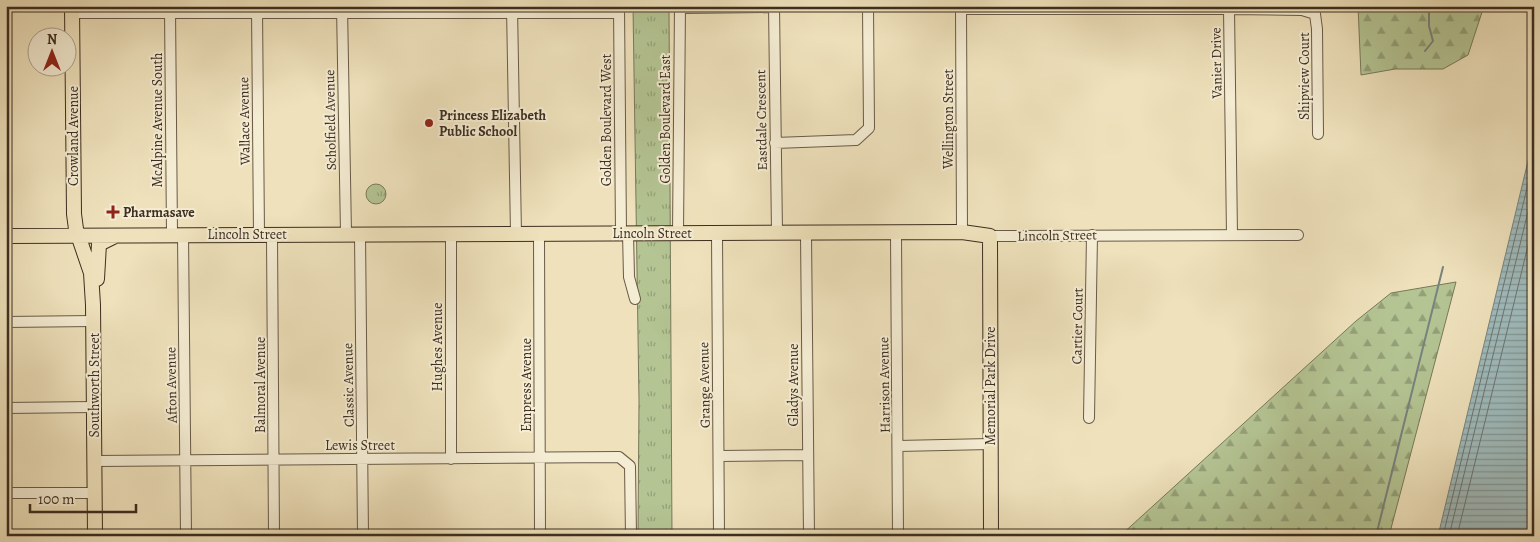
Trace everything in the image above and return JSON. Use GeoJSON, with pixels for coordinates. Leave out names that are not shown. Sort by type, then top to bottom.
{"type":"FeatureCollection","features":[{"type":"Feature","properties":{"kind":"main road","name":"Crowland Avenue"},"geometry":{"type":"LineString","coordinates":[[72,10],[73,185],[74,214],[78,236]]}},
{"type":"Feature","properties":{"kind":"main road"},"geometry":{"type":"LineString","coordinates":[[40,236],[58,232],[66,227],[73,185]]}},
{"type":"Feature","properties":{"kind":"main road","name":"Lincoln Street"},"geometry":{"type":"LineString","coordinates":[[6,236],[360,234],[451,236],[624,233],[896,234],[962,232],[990,236]]}},
{"type":"Feature","properties":{"kind":"main road"},"geometry":{"type":"LineString","coordinates":[[94,305],[99,244],[103,240],[116,235]]}},
{"type":"Feature","properties":{"kind":"main road","name":"Southworth Street"},"geometry":{"type":"LineString","coordinates":[[78,236],[91,273],[94,305],[95,536]]}},
{"type":"Feature","properties":{"kind":"main road","name":"Memorial Park Drive"},"geometry":{"type":"LineString","coordinates":[[990,236],[990,536]]}},
{"type":"Feature","properties":{"kind":"street"},"geometry":{"type":"LineString","coordinates":[[680,7],[774,6]]}},
{"type":"Feature","properties":{"kind":"street","name":"Eastdale Crescent"},"geometry":{"type":"LineString","coordinates":[[774,6],[777,233]]}},
{"type":"Feature","properties":{"kind":"street"},"geometry":{"type":"LineString","coordinates":[[775,143],[856,140],[869,128],[868,6]]}},
{"type":"Feature","properties":{"kind":"street","name":"Golden Boulevard East"},"geometry":{"type":"LineString","coordinates":[[678,233],[680,7]]}},
{"type":"Feature","properties":{"kind":"street","name":"Vanier Drive"},"geometry":{"type":"LineString","coordinates":[[961,7],[1229,9],[1232,235]]}},
{"type":"Feature","properties":{"kind":"street","name":"Wellington Street"},"geometry":{"type":"LineString","coordinates":[[961,7],[962,232]]}},
{"type":"Feature","properties":{"kind":"street","name":"Shipview Court"},"geometry":{"type":"LineString","coordinates":[[1229,9],[1302,10],[1315,14],[1317,28],[1318,134]]}},
{"type":"Feature","properties":{"kind":"street"},"geometry":{"type":"LineString","coordinates":[[72,10],[619,10]]}},
{"type":"Feature","properties":{"kind":"street","name":"McAlpine Avenue South"},"geometry":{"type":"LineString","coordinates":[[170,10],[177,234]]}},
{"type":"Feature","properties":{"kind":"street","name":"Wallace Avenue"},"geometry":{"type":"LineString","coordinates":[[257,10],[266,235]]}},
{"type":"Feature","properties":{"kind":"street","name":"Scholfield Avenue"},"geometry":{"type":"LineString","coordinates":[[342,10],[346,234]]}},
{"type":"Feature","properties":{"kind":"street"},"geometry":{"type":"LineString","coordinates":[[512,10],[516,234]]}},
{"type":"Feature","properties":{"kind":"street","name":"Golden Boulevard West"},"geometry":{"type":"LineString","coordinates":[[619,10],[624,233],[629,277],[635,300]]}},
{"type":"Feature","properties":{"kind":"street","name":"Grange Avenue"},"geometry":{"type":"LineString","coordinates":[[716,233],[719,536]]}},
{"type":"Feature","properties":{"kind":"street","name":"Afton Avenue"},"geometry":{"type":"LineString","coordinates":[[177,234],[186,460],[186,536]]}},
{"type":"Feature","properties":{"kind":"street","name":"Classic Avenue"},"geometry":{"type":"LineString","coordinates":[[360,234],[364,536]]}},
{"type":"Feature","properties":{"kind":"street","name":"Gladys Avenue"},"geometry":{"type":"LineString","coordinates":[[806,234],[809,536]]}},
{"type":"Feature","properties":{"kind":"street","name":"Harrison Avenue"},"geometry":{"type":"LineString","coordinates":[[896,234],[898,536]]}},
{"type":"Feature","properties":{"kind":"street","name":"Balmoral Avenue"},"geometry":{"type":"LineString","coordinates":[[266,235],[274,459],[274,536]]}},
{"type":"Feature","properties":{"kind":"street","name":"Empress Avenue"},"geometry":{"type":"LineString","coordinates":[[539,235],[540,536]]}},
{"type":"Feature","properties":{"kind":"street","name":"Cartier Court"},"geometry":{"type":"LineString","coordinates":[[1090,418],[1092,235]]}},
{"type":"Feature","properties":{"kind":"street","name":"Lincoln Street"},"geometry":{"type":"LineString","coordinates":[[990,236],[1298,235]]}},
{"type":"Feature","properties":{"kind":"street","name":"Hughes Avenue"},"geometry":{"type":"LineString","coordinates":[[451,236],[451,458]]}},
{"type":"Feature","properties":{"kind":"street"},"geometry":{"type":"LineString","coordinates":[[6,322],[94,322]]}},
{"type":"Feature","properties":{"kind":"street"},"geometry":{"type":"LineString","coordinates":[[6,408],[94,408]]}},
{"type":"Feature","properties":{"kind":"street"},"geometry":{"type":"LineString","coordinates":[[898,446],[990,444]]}},
{"type":"Feature","properties":{"kind":"street"},"geometry":{"type":"LineString","coordinates":[[719,456],[807,456]]}},
{"type":"Feature","properties":{"kind":"street","name":"Lewis Street"},"geometry":{"type":"LineString","coordinates":[[95,461],[619,457],[630,466],[631,536]]}},
{"type":"Feature","properties":{"kind":"street"},"geometry":{"type":"LineString","coordinates":[[6,493],[95,493]]}},
{"type":"Feature","properties":{"kind":"green space"},"geometry":{"type":"Polygon","coordinates":[[[633,6],[669,6],[672,536],[638,536],[639,401],[633,6]]]}},
{"type":"Feature","properties":{"kind":"green space"},"geometry":{"type":"Polygon","coordinates":[[[1358,6],[1484,6],[1468,55],[1443,69],[1395,69],[1361,75],[1358,6]]]}},
{"type":"Feature","properties":{"kind":"green space"},"geometry":{"type":"Polygon","coordinates":[[[376,184],[383,187],[386,194],[383,201],[376,204],[369,201],[366,194],[369,187],[376,184]]]}},
{"type":"Feature","properties":{"kind":"green space"},"geometry":{"type":"Polygon","coordinates":[[[1456,282],[1389,536],[1120,536],[1356,321],[1391,293],[1456,282]]]}},
{"type":"Feature","properties":{"kind":"water"},"geometry":{"type":"Polygon","coordinates":[[[1534,136],[1534,536],[1438,536],[1534,136]]]}},
{"type":"Feature","properties":{"kind":"waterway"},"geometry":{"type":"LineString","coordinates":[[1425,51],[1433,41],[1429,26],[1429,6]]}},
{"type":"Feature","properties":{"kind":"waterway"},"geometry":{"type":"LineString","coordinates":[[1376,536],[1443,267]]}},
{"type":"Feature","properties":{"kind":"place","name":"Princess Elizabeth Public School"},"geometry":{"type":"Point","coordinates":[429,123]}},
{"type":"Feature","properties":{"kind":"place","name":"Pharmasave"},"geometry":{"type":"Point","coordinates":[113,212]}}]}
